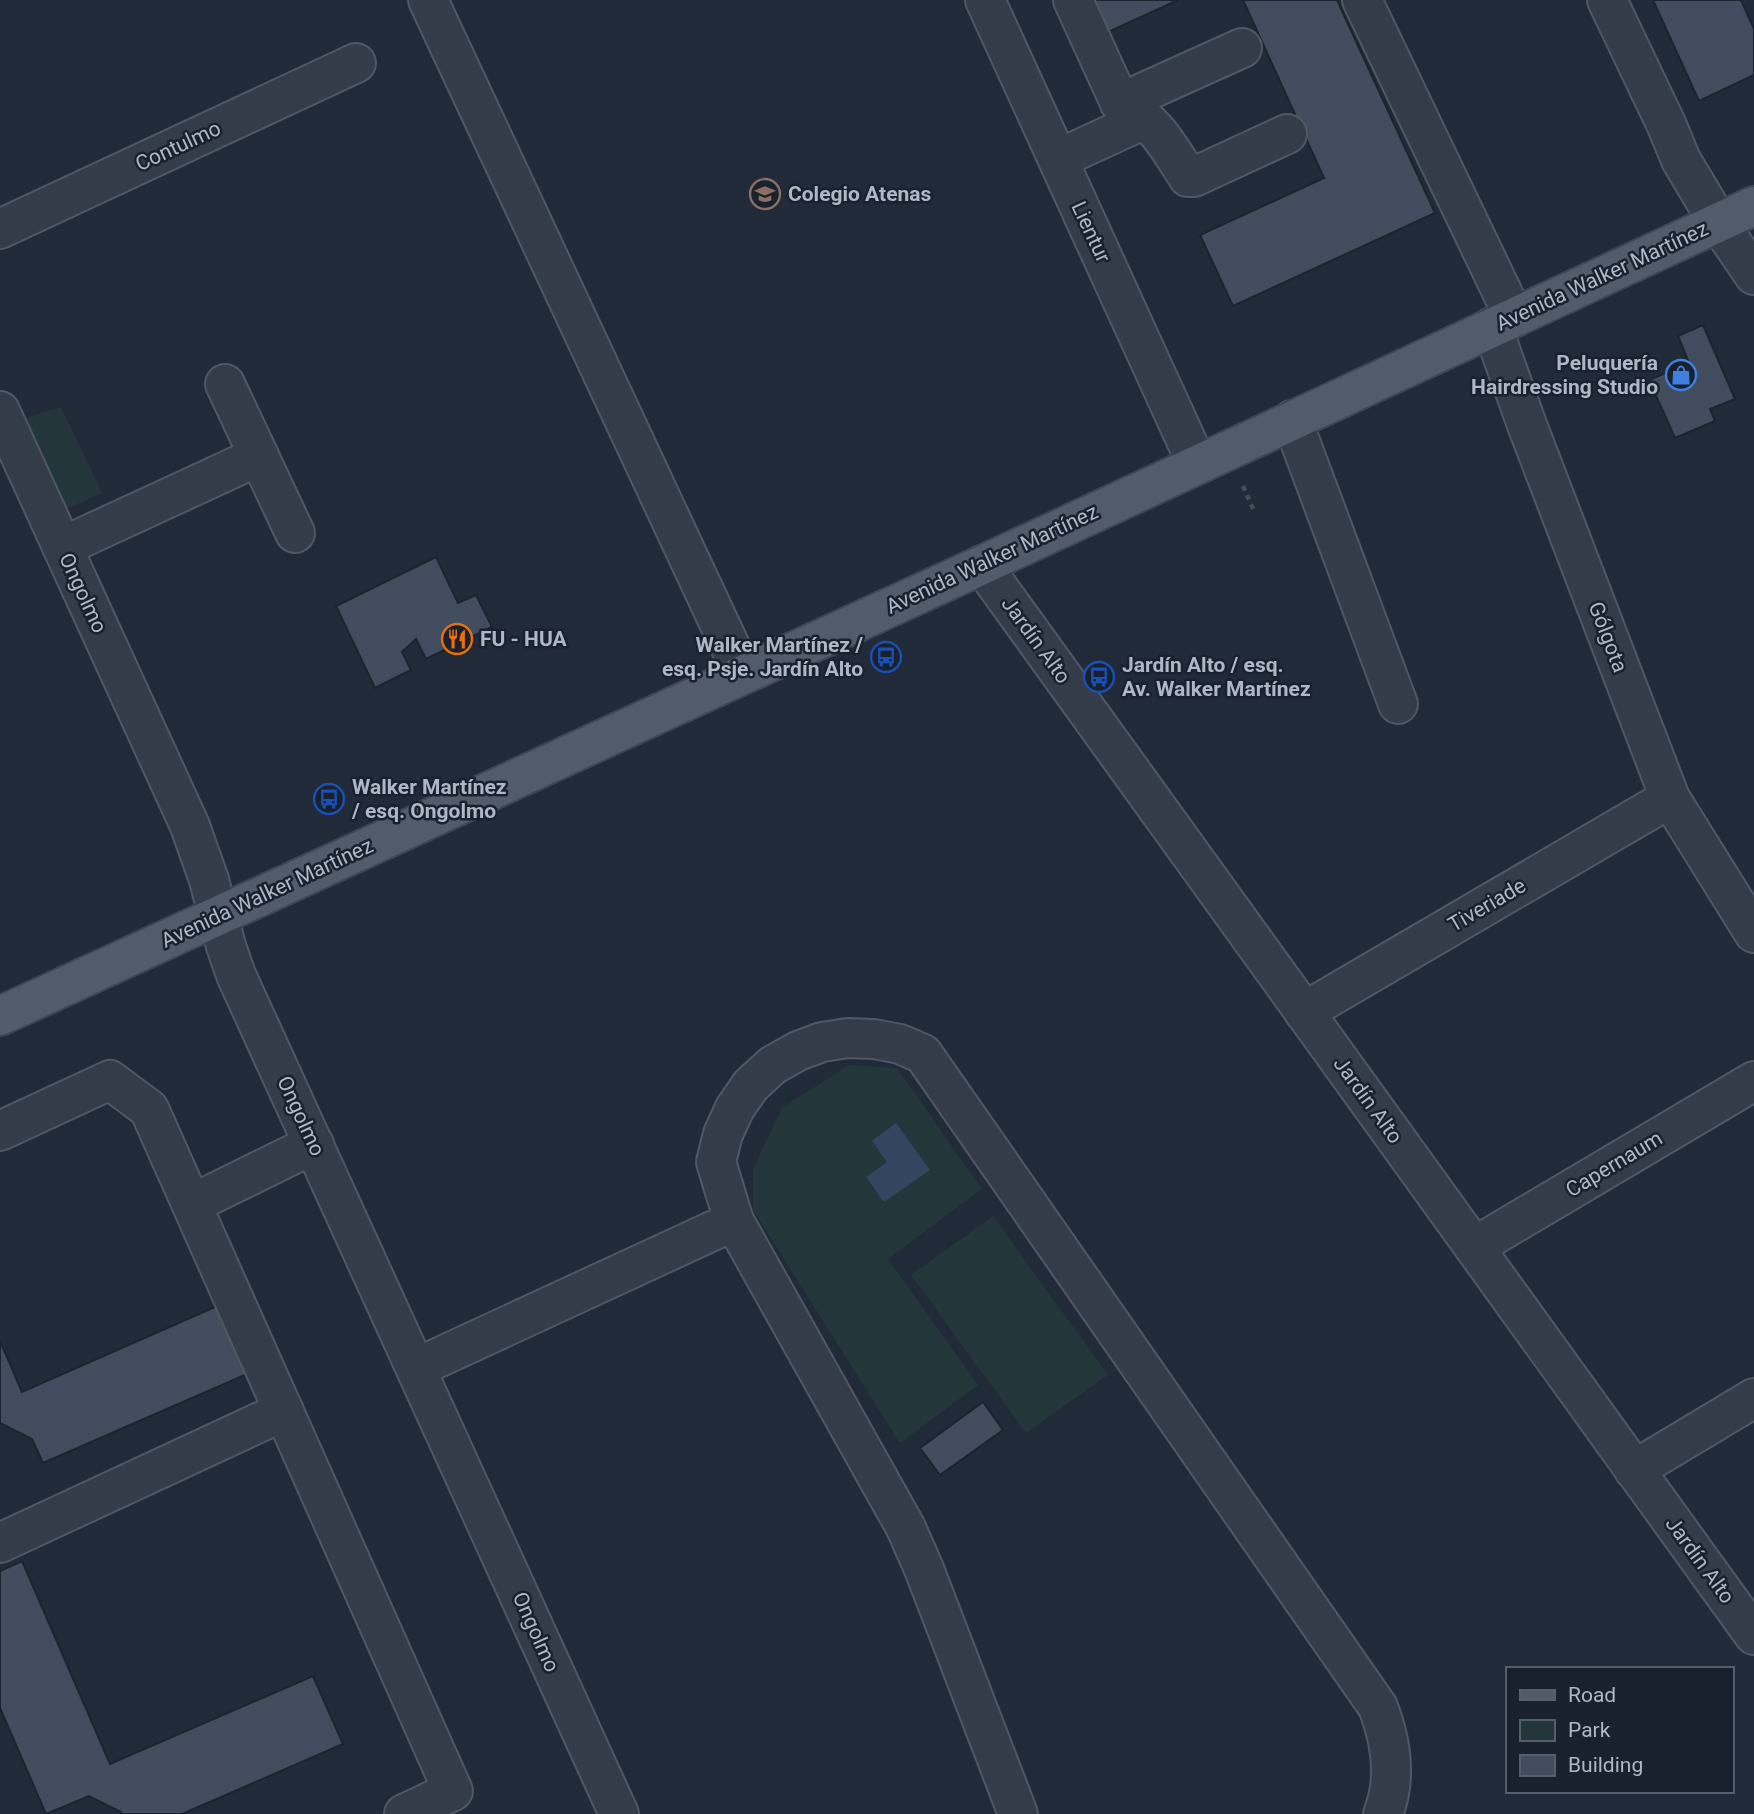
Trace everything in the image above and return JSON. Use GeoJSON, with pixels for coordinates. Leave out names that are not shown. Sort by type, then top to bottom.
{"type":"FeatureCollection","features":[{"type":"Feature","properties":{"kind":"main road","name":"Avenida Walker Martínez"},"geometry":{"type":"LineString","coordinates":[[0,1016],[982,565],[1754,206]]}},
{"type":"Feature","properties":{"kind":"street"},"geometry":{"type":"LineString","coordinates":[[428,0],[743,674]]}},
{"type":"Feature","properties":{"kind":"street","name":"Lientur"},"geometry":{"type":"LineString","coordinates":[[985,0],[1197,464]]}},
{"type":"Feature","properties":{"kind":"street"},"geometry":{"type":"LineString","coordinates":[[1073,0],[1132,111],[1158,131],[1188,177],[1194,177],[1287,134]]}},
{"type":"Feature","properties":{"kind":"street","name":"Gólgota"},"geometry":{"type":"LineString","coordinates":[[1362,0],[1503,322],[1532,438],[1670,799],[1754,933]]}},
{"type":"Feature","properties":{"kind":"street"},"geometry":{"type":"LineString","coordinates":[[1607,0],[1681,160],[1754,275]]}},
{"type":"Feature","properties":{"kind":"street"},"geometry":{"type":"LineString","coordinates":[[1058,159],[1132,111],[1242,48]]}},
{"type":"Feature","properties":{"kind":"street","name":"Contulmo"},"geometry":{"type":"LineString","coordinates":[[0,229],[356,63]]}},
{"type":"Feature","properties":{"kind":"street"},"geometry":{"type":"LineString","coordinates":[[225,384],[295,533]]}},
{"type":"Feature","properties":{"kind":"street","name":"Ongolmo"},"geometry":{"type":"LineString","coordinates":[[0,411],[190,826],[209,880],[236,975],[619,1814]]}},
{"type":"Feature","properties":{"kind":"street"},"geometry":{"type":"LineString","coordinates":[[1292,420],[1398,704]]}},
{"type":"Feature","properties":{"kind":"street"},"geometry":{"type":"LineString","coordinates":[[62,547],[259,456]]}},
{"type":"Feature","properties":{"kind":"street","name":"Jardín Alto"},"geometry":{"type":"LineString","coordinates":[[982,565],[1754,1635]]}},
{"type":"Feature","properties":{"kind":"street","name":"Tiveriade"},"geometry":{"type":"LineString","coordinates":[[1304,1012],[1670,799]]}},
{"type":"Feature","properties":{"kind":"street"},"geometry":{"type":"LineString","coordinates":[[1018,1814],[906,1528],[734,1221],[716,1162],[723,1135],[735,1108],[751,1085],[773,1065],[822,1042],[848,1038],[874,1039],[900,1044],[923,1054],[1377,1707],[1386,1729],[1390,1752],[1391,1779],[1383,1814]]}},
{"type":"Feature","properties":{"kind":"street"},"geometry":{"type":"LineString","coordinates":[[0,1131],[110,1080],[149,1109],[453,1791],[404,1814]]}},
{"type":"Feature","properties":{"kind":"street","name":"Capernaum"},"geometry":{"type":"LineString","coordinates":[[1474,1247],[1754,1081]]}},
{"type":"Feature","properties":{"kind":"street"},"geometry":{"type":"LineString","coordinates":[[192,1204],[314,1144]]}},
{"type":"Feature","properties":{"kind":"street"},"geometry":{"type":"LineString","coordinates":[[416,1368],[734,1221]]}},
{"type":"Feature","properties":{"kind":"street"},"geometry":{"type":"LineString","coordinates":[[1634,1470],[1754,1398]]}},
{"type":"Feature","properties":{"kind":"street"},"geometry":{"type":"LineString","coordinates":[[0,1543],[284,1411]]}},
{"type":"Feature","properties":{"kind":"green space"},"geometry":{"type":"Polygon","coordinates":[[[61,407],[102,493],[66,509],[25,418],[61,407]]]}},
{"type":"Feature","properties":{"kind":"green space"},"geometry":{"type":"Polygon","coordinates":[[[849,1065],[897,1068],[982,1189],[888,1259],[978,1385],[900,1443],[753,1210],[753,1169],[782,1108],[849,1065]]]}},
{"type":"Feature","properties":{"kind":"green space"},"geometry":{"type":"Polygon","coordinates":[[[993,1216],[1108,1375],[1026,1433],[911,1275],[993,1216]]]}},
{"type":"Feature","properties":{"kind":"water"},"geometry":{"type":"Polygon","coordinates":[[[896,1123],[930,1170],[884,1202],[866,1177],[887,1162],[872,1141],[896,1123]]]}},
{"type":"Feature","properties":{"kind":"building"},"geometry":{"type":"Polygon","coordinates":[[[1091,0],[1178,0],[1106,33],[1091,0]]]}},
{"type":"Feature","properties":{"kind":"building"},"geometry":{"type":"Polygon","coordinates":[[[1243,0],[1337,0],[1435,213],[1233,306],[1200,235],[1324,178],[1243,0]]]}},
{"type":"Feature","properties":{"kind":"building"},"geometry":{"type":"Polygon","coordinates":[[[1653,0],[1741,0],[1754,29],[1754,75],[1699,101],[1653,0]]]}},
{"type":"Feature","properties":{"kind":"building"},"geometry":{"type":"Polygon","coordinates":[[[1703,325],[1735,399],[1710,409],[1715,421],[1675,438],[1649,380],[1689,363],[1678,336],[1703,325]]]}},
{"type":"Feature","properties":{"kind":"building"},"geometry":{"type":"Polygon","coordinates":[[[436,557],[458,603],[476,595],[492,627],[426,659],[416,639],[402,652],[411,670],[375,688],[336,606],[436,557]]]}},
{"type":"Feature","properties":{"kind":"building"},"geometry":{"type":"Polygon","coordinates":[[[224,1303],[254,1371],[43,1463],[32,1439],[0,1423],[0,1341],[22,1392],[224,1303]]]}},
{"type":"Feature","properties":{"kind":"building"},"geometry":{"type":"Polygon","coordinates":[[[983,1402],[1003,1430],[940,1475],[920,1448],[983,1402]]]}},
{"type":"Feature","properties":{"kind":"building"},"geometry":{"type":"Polygon","coordinates":[[[22,1561],[110,1764],[313,1676],[343,1744],[182,1814],[122,1814],[89,1796],[46,1814],[0,1708],[0,1571],[22,1561]]]}},
{"type":"Feature","properties":{"kind":"place","name":"Colegio Atenas"},"geometry":{"type":"Point","coordinates":[765,194]}},
{"type":"Feature","properties":{"kind":"place","name":"Peluquería Hairdressing Studio"},"geometry":{"type":"Point","coordinates":[1681,375]}},
{"type":"Feature","properties":{"kind":"place","name":"FU - HUA"},"geometry":{"type":"Point","coordinates":[457,639]}},
{"type":"Feature","properties":{"kind":"place","name":"Walker Martínez / esq. Psje. Jardín Alto"},"geometry":{"type":"Point","coordinates":[886,657]}},
{"type":"Feature","properties":{"kind":"place","name":"Jardín Alto / esq. Av. Walker Martínez"},"geometry":{"type":"Point","coordinates":[1099,677]}},
{"type":"Feature","properties":{"kind":"place","name":"Walker Martínez / esq. Ongolmo"},"geometry":{"type":"Point","coordinates":[329,799]}}]}
